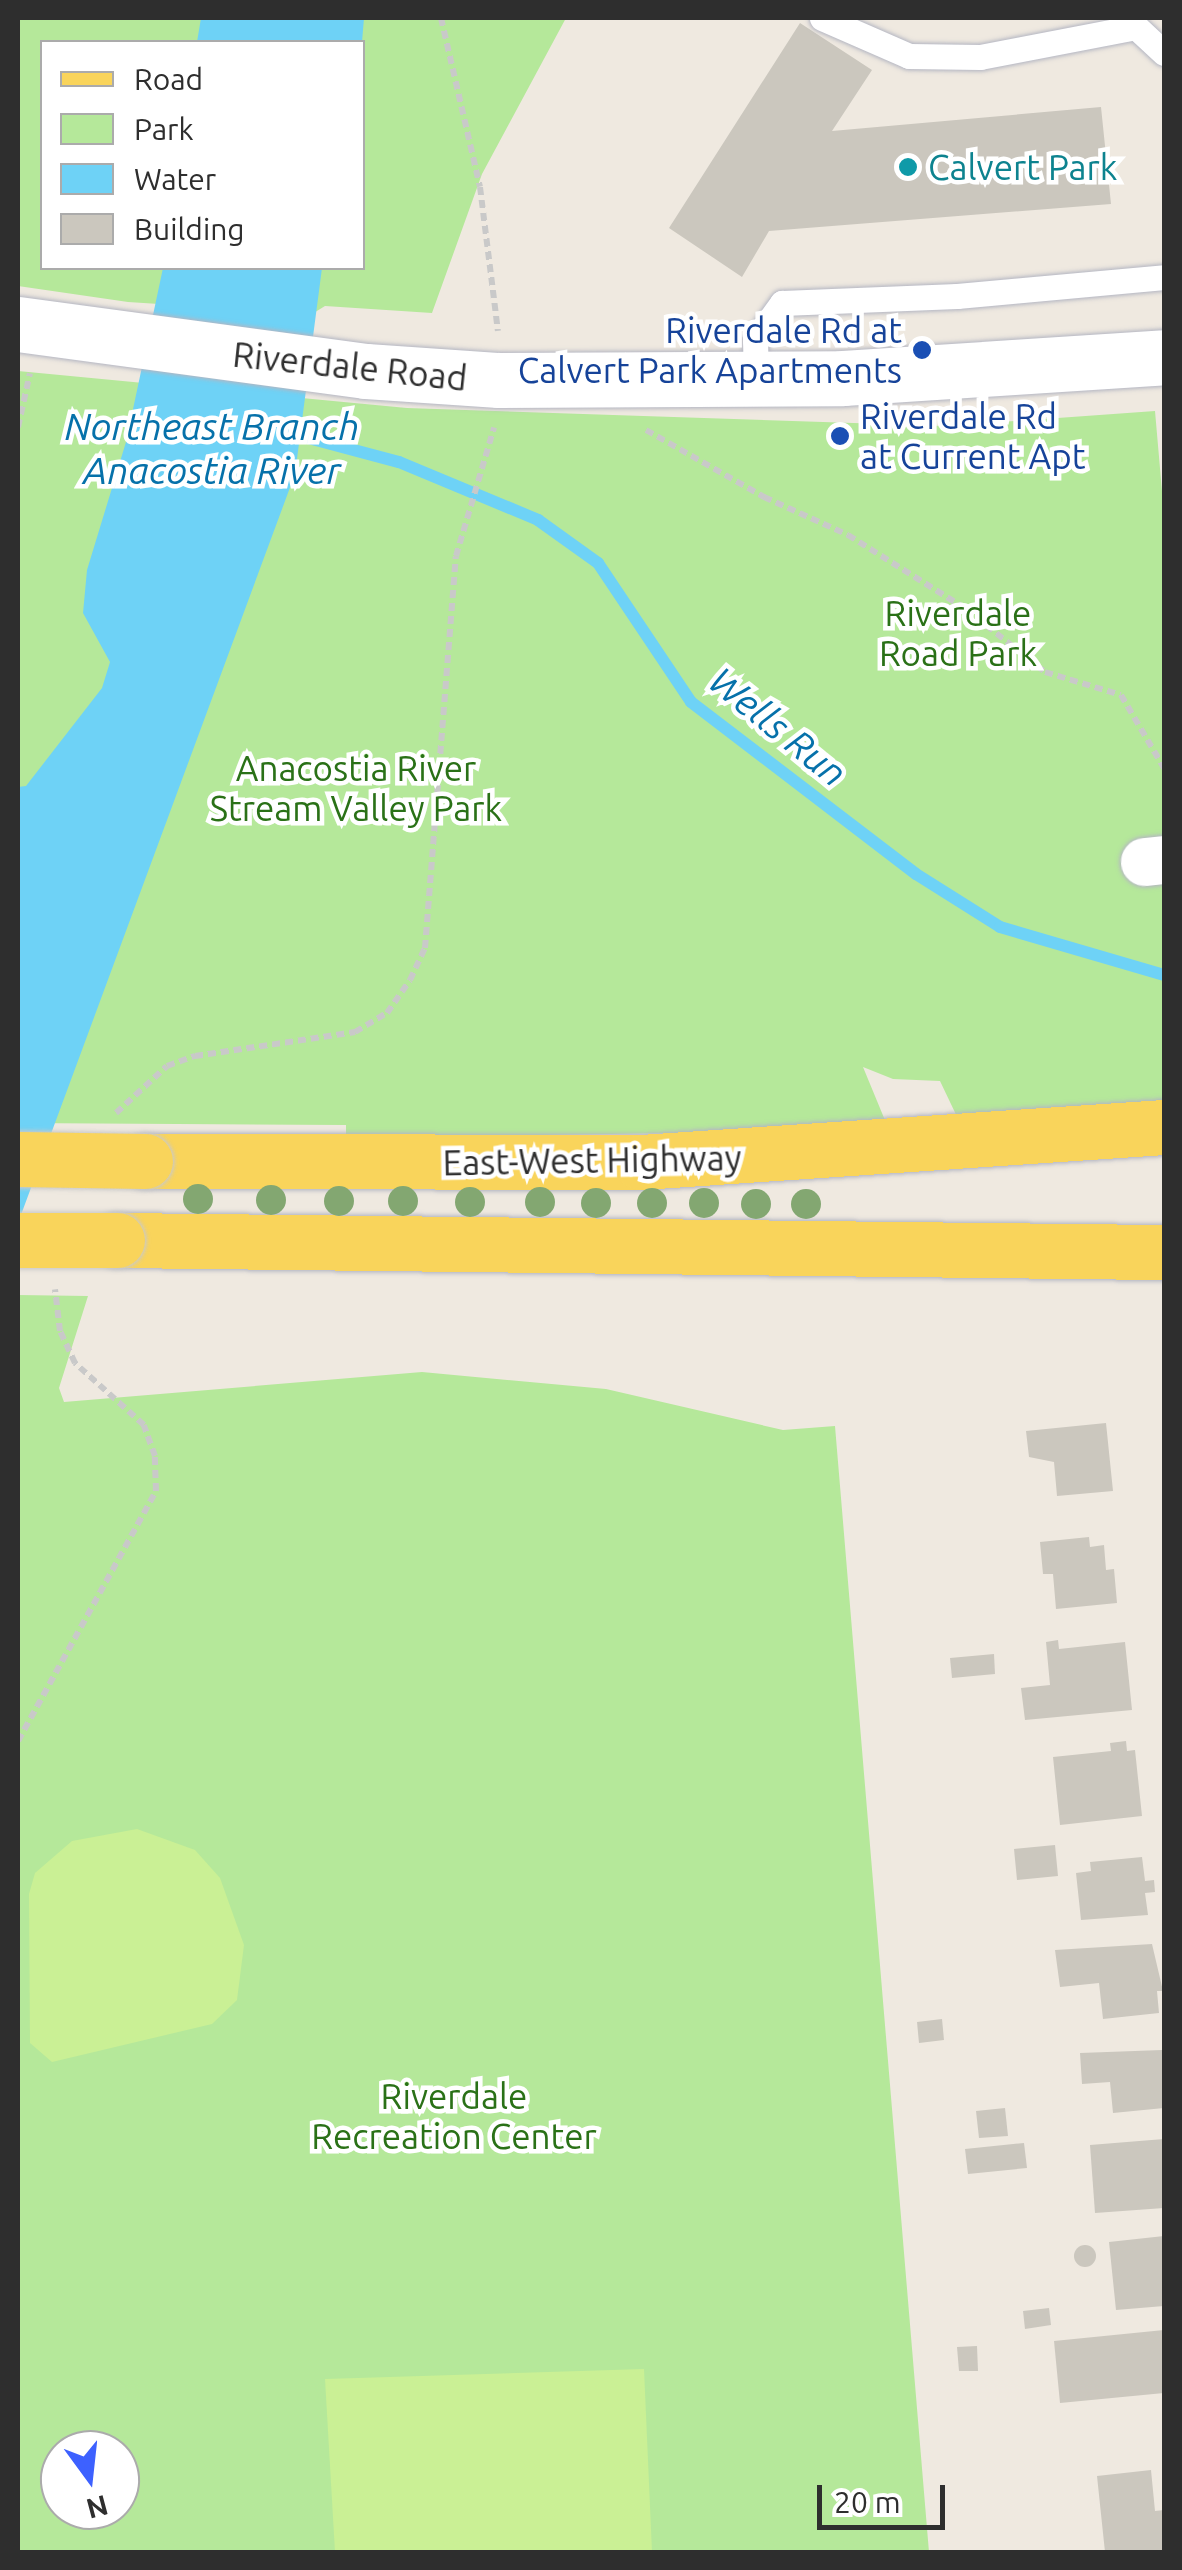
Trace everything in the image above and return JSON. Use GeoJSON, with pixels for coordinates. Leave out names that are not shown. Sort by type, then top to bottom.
{"type":"FeatureCollection","features":[{"type":"Feature","properties":{"kind":"main road","name":"East-West Highway"},"geometry":{"type":"LineString","coordinates":[[18,1160],[641,1162],[1164,1126]]}},
{"type":"Feature","properties":{"kind":"main road"},"geometry":{"type":"LineString","coordinates":[[18,1240],[1164,1252]]}},
{"type":"Feature","properties":{"kind":"street","name":"Riverdale Road"},"geometry":{"type":"LineString","coordinates":[[18,324],[109,340],[366,371],[499,380],[756,380],[1164,356]]}},
{"type":"Feature","properties":{"kind":"lane"},"geometry":{"type":"LineString","coordinates":[[822,18],[909,56],[980,56],[1136,27],[1164,53]]}},
{"type":"Feature","properties":{"kind":"lane"},"geometry":{"type":"LineString","coordinates":[[756,380],[755,340],[782,303],[957,296],[1164,278]]}},
{"type":"Feature","properties":{"kind":"path"},"geometry":{"type":"LineString","coordinates":[[441,18],[480,187],[499,380]]}},
{"type":"Feature","properties":{"kind":"path"},"geometry":{"type":"LineString","coordinates":[[638,426],[764,497],[848,535],[966,609],[1045,672],[1121,695],[1164,768]]}},
{"type":"Feature","properties":{"kind":"path"},"geometry":{"type":"LineString","coordinates":[[465,524],[490,455]]}},
{"type":"Feature","properties":{"kind":"green space"},"geometry":{"type":"Polygon","coordinates":[[[18,18],[566,18],[482,174],[432,313],[325,306],[312,314],[128,302],[18,286],[18,18]]]}},
{"type":"Feature","properties":{"kind":"green space","name":"Anacostia River Stream Valley Park"},"geometry":{"type":"Polygon","coordinates":[[[18,371],[407,408],[945,426],[1155,411],[1164,514],[1164,1101],[960,1123],[940,1081],[893,1079],[863,1067],[889,1130],[346,1138],[346,1125],[18,1123],[18,371]]]}},
{"type":"Feature","properties":{"kind":"green space","name":"Riverdale Recreation Center"},"geometry":{"type":"Polygon","coordinates":[[[18,1295],[88,1296],[59,1388],[64,1402],[422,1372],[606,1389],[783,1430],[835,1426],[929,2552],[18,2552],[18,1295]]]}},
{"type":"Feature","properties":{"kind":"green space"},"geometry":{"type":"Polygon","coordinates":[[[137,1829],[195,1850],[220,1878],[244,1945],[237,2000],[212,2024],[52,2062],[30,2043],[29,1894],[35,1873],[72,1841],[137,1829]]]}},
{"type":"Feature","properties":{"kind":"green space"},"geometry":{"type":"Polygon","coordinates":[[[644,2369],[652,2552],[335,2552],[325,2379],[644,2369]]]}},
{"type":"Feature","properties":{"kind":"water"},"geometry":{"type":"Polygon","coordinates":[[[201,18],[364,18],[362,40],[197,40],[201,18]]]}},
{"type":"Feature","properties":{"kind":"water","name":"Northeast Branch Anacostia River"},"geometry":{"type":"Polygon","coordinates":[[[163,270],[322,270],[295,474],[18,1223],[18,787],[26,786],[102,688],[110,662],[83,613],[87,570],[126,442],[163,270]]]}},
{"type":"Feature","properties":{"kind":"building","name":"Calvert Park"},"geometry":{"type":"Polygon","coordinates":[[[800,23],[872,70],[832,131],[1101,107],[1111,204],[769,231],[742,277],[669,228],[800,23]]]}},
{"type":"Feature","properties":{"kind":"building"},"geometry":{"type":"Polygon","coordinates":[[[1106,1423],[1113,1491],[1057,1496],[1054,1462],[1029,1457],[1026,1431],[1106,1423]]]}},
{"type":"Feature","properties":{"kind":"building"},"geometry":{"type":"Polygon","coordinates":[[[1089,1537],[1090,1547],[1104,1545],[1106,1570],[1114,1569],[1117,1603],[1056,1609],[1053,1574],[1043,1574],[1040,1542],[1089,1537]]]}},
{"type":"Feature","properties":{"kind":"building"},"geometry":{"type":"Polygon","coordinates":[[[1058,1640],[1059,1649],[1125,1642],[1132,1710],[1025,1720],[1021,1688],[1050,1685],[1046,1642],[1058,1640]]]}},
{"type":"Feature","properties":{"kind":"building"},"geometry":{"type":"Polygon","coordinates":[[[994,1654],[995,1674],[952,1678],[950,1658],[994,1654]]]}},
{"type":"Feature","properties":{"kind":"building"},"geometry":{"type":"Polygon","coordinates":[[[1126,1741],[1127,1751],[1135,1750],[1142,1816],[1060,1825],[1053,1757],[1111,1751],[1110,1743],[1126,1741]]]}},
{"type":"Feature","properties":{"kind":"building"},"geometry":{"type":"Polygon","coordinates":[[[1055,1845],[1058,1876],[1017,1880],[1014,1849],[1055,1845]]]}},
{"type":"Feature","properties":{"kind":"building"},"geometry":{"type":"Polygon","coordinates":[[[1142,1857],[1145,1881],[1154,1880],[1155,1892],[1145,1893],[1148,1915],[1081,1920],[1076,1873],[1091,1871],[1090,1862],[1142,1857]]]}},
{"type":"Feature","properties":{"kind":"building"},"geometry":{"type":"Polygon","coordinates":[[[1152,1944],[1163,1991],[1157,1991],[1159,2013],[1103,2019],[1099,1983],[1060,1987],[1055,1950],[1152,1944]]]}},
{"type":"Feature","properties":{"kind":"building"},"geometry":{"type":"Polygon","coordinates":[[[942,2019],[944,2040],[919,2043],[917,2022],[942,2019]]]}},
{"type":"Feature","properties":{"kind":"building"},"geometry":{"type":"Polygon","coordinates":[[[1162,2050],[1164,2108],[1113,2113],[1110,2082],[1082,2084],[1080,2053],[1162,2050]]]}},
{"type":"Feature","properties":{"kind":"building"},"geometry":{"type":"Polygon","coordinates":[[[1005,2108],[1008,2136],[979,2138],[976,2111],[1005,2108]]]}},
{"type":"Feature","properties":{"kind":"building"},"geometry":{"type":"Polygon","coordinates":[[[1164,2139],[1164,2208],[1095,2213],[1090,2145],[1164,2139]]]}},
{"type":"Feature","properties":{"kind":"building"},"geometry":{"type":"Polygon","coordinates":[[[1024,2143],[1027,2168],[968,2174],[965,2149],[1024,2143]]]}},
{"type":"Feature","properties":{"kind":"building"},"geometry":{"type":"Polygon","coordinates":[[[1164,2236],[1164,2306],[1116,2310],[1109,2242],[1164,2236]]]}},
{"type":"Feature","properties":{"kind":"building"},"geometry":{"type":"Polygon","coordinates":[[[1085,2245],[1093,2248],[1093,2264],[1085,2267],[1077,2264],[1074,2256],[1077,2248],[1085,2245]]]}},
{"type":"Feature","properties":{"kind":"building"},"geometry":{"type":"Polygon","coordinates":[[[1049,2308],[1051,2325],[1025,2329],[1023,2311],[1049,2308]]]}},
{"type":"Feature","properties":{"kind":"building"},"geometry":{"type":"Polygon","coordinates":[[[1164,2330],[1164,2393],[1060,2403],[1054,2341],[1164,2330]]]}},
{"type":"Feature","properties":{"kind":"building"},"geometry":{"type":"Polygon","coordinates":[[[977,2346],[978,2371],[959,2371],[957,2347],[977,2346]]]}},
{"type":"Feature","properties":{"kind":"building"},"geometry":{"type":"Polygon","coordinates":[[[1151,2470],[1155,2511],[1164,2510],[1164,2551],[1105,2552],[1097,2476],[1151,2470]]]}},
{"type":"Feature","properties":{"kind":"waterway","name":"Wells Run"},"geometry":{"type":"LineString","coordinates":[[286,432],[399,462],[538,520],[598,563],[691,702],[916,874],[1000,927],[1164,975]]}},
{"type":"Feature","properties":{"kind":"place","name":"Calvert Park"},"geometry":{"type":"Point","coordinates":[908,167]}},
{"type":"Feature","properties":{"kind":"place","name":"Riverdale Rd at Calvert Park Apartments"},"geometry":{"type":"Point","coordinates":[922,350]}},
{"type":"Feature","properties":{"kind":"place","name":"Riverdale Rd at Current Apt"},"geometry":{"type":"Point","coordinates":[840,436]}},
{"type":"Feature","properties":{"kind":"park label","name":"Riverdale Road Park"},"geometry":{"type":"Point","coordinates":[958,633]}}]}
